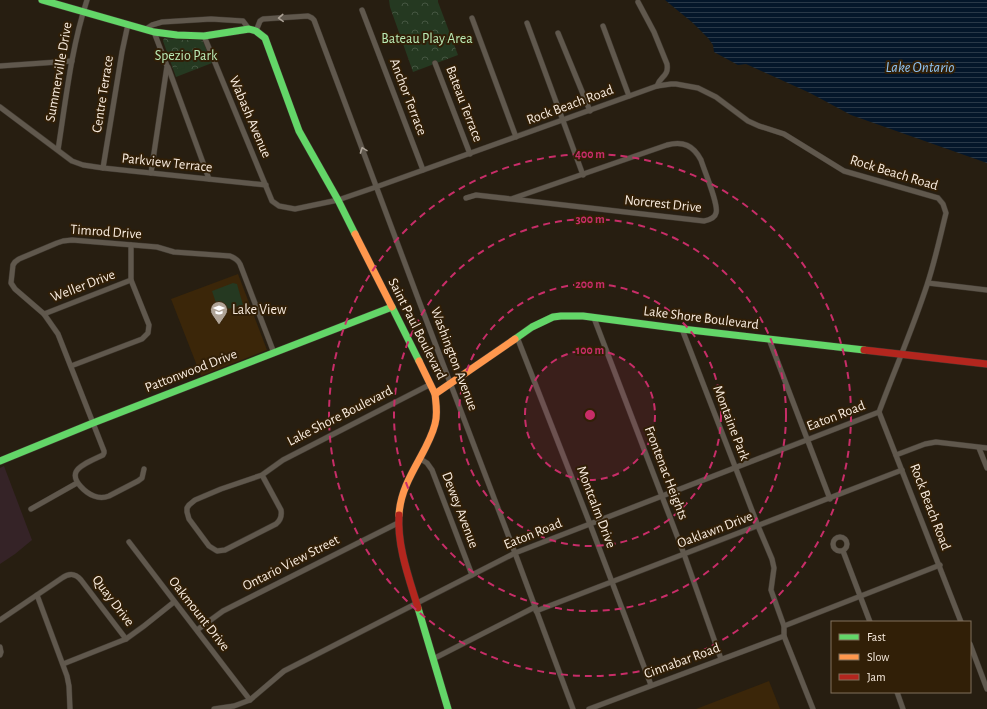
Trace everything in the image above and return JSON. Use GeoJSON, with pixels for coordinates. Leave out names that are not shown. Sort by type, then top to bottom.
{"type":"FeatureCollection","features":[{"type":"Feature","properties":{"kind":"main road"},"geometry":{"type":"LineString","coordinates":[[42,0],[154,32],[204,36],[252,30]]}},
{"type":"Feature","properties":{"kind":"main road","name":"Saint Paul Boulevard"},"geometry":{"type":"LineString","coordinates":[[252,30],[265,38],[299,131],[338,200],[435,394],[437,412],[434,430],[426,448],[412,470],[404,490],[399,510],[398,523],[402,548],[416,604],[448,709]]}},
{"type":"Feature","properties":{"kind":"main road","name":"Pattonwood Drive"},"geometry":{"type":"LineString","coordinates":[[0,461],[93,423],[392,307]]}},
{"type":"Feature","properties":{"kind":"main road","name":"Lake Shore Boulevard"},"geometry":{"type":"LineString","coordinates":[[435,394],[532,327],[553,317],[561,316],[594,318],[987,364]]}},
{"type":"Feature","properties":{"kind":"street","name":"Summerville Drive"},"geometry":{"type":"LineString","coordinates":[[58,150],[76,36],[87,0]]}},
{"type":"Feature","properties":{"kind":"street"},"geometry":{"type":"LineString","coordinates":[[638,2],[654,32],[667,64],[667,74],[657,86]]}},
{"type":"Feature","properties":{"kind":"street","name":"Anchor Terrace"},"geometry":{"type":"LineString","coordinates":[[362,10],[423,170]]}},
{"type":"Feature","properties":{"kind":"street","name":"Washington Avenue"},"geometry":{"type":"LineString","coordinates":[[252,30],[263,19],[308,16],[312,18],[316,24],[573,709]]}},
{"type":"Feature","properties":{"kind":"street"},"geometry":{"type":"LineString","coordinates":[[472,18],[516,137]]}},
{"type":"Feature","properties":{"kind":"street","name":"Saint Paul Boulevard"},"geometry":{"type":"LineString","coordinates":[[146,29],[152,25],[162,22],[211,19],[243,21],[252,30]]}},
{"type":"Feature","properties":{"kind":"street"},"geometry":{"type":"LineString","coordinates":[[527,23],[582,175]]}},
{"type":"Feature","properties":{"kind":"street","name":"Centre Terrace"},"geometry":{"type":"LineString","coordinates":[[103,168],[128,24]]}},
{"type":"Feature","properties":{"kind":"street"},"geometry":{"type":"LineString","coordinates":[[603,26],[629,96]]}},
{"type":"Feature","properties":{"kind":"street"},"geometry":{"type":"LineString","coordinates":[[154,32],[209,179]]}},
{"type":"Feature","properties":{"kind":"street"},"geometry":{"type":"LineString","coordinates":[[558,33],[590,111]]}},
{"type":"Feature","properties":{"kind":"street","name":"Wabash Avenue"},"geometry":{"type":"LineString","coordinates":[[204,36],[266,185]]}},
{"type":"Feature","properties":{"kind":"street"},"geometry":{"type":"LineString","coordinates":[[0,66],[72,61]]}},
{"type":"Feature","properties":{"kind":"street","name":"Bateau Terrace"},"geometry":{"type":"LineString","coordinates":[[435,63],[470,154]]}},
{"type":"Feature","properties":{"kind":"street"},"geometry":{"type":"LineString","coordinates":[[151,173],[167,66]]}},
{"type":"Feature","properties":{"kind":"street","name":"Rock Beach Road"},"geometry":{"type":"LineString","coordinates":[[338,200],[657,86],[671,84],[698,88],[716,97],[748,121],[784,134],[844,171],[938,198],[943,204],[946,213],[928,283],[879,412],[961,621]]}},
{"type":"Feature","properties":{"kind":"street","name":"Parkview Terrace"},"geometry":{"type":"LineString","coordinates":[[0,107],[76,163],[103,168],[266,185]]}},
{"type":"Feature","properties":{"kind":"street","name":"Norcrest Drive"},"geometry":{"type":"LineString","coordinates":[[466,198],[476,195],[700,221],[711,219],[717,211],[701,160],[691,147],[680,143],[667,145],[512,199]]}},
{"type":"Feature","properties":{"kind":"street"},"geometry":{"type":"LineString","coordinates":[[266,185],[272,201],[279,206],[295,209],[338,200]]}},
{"type":"Feature","properties":{"kind":"street","name":"Timrod Drive"},"geometry":{"type":"LineString","coordinates":[[77,483],[75,475],[80,467],[104,454],[58,334],[44,314],[14,289],[12,285],[11,280],[14,265],[17,260],[57,243],[68,240],[161,248],[174,252],[230,256],[236,259],[240,264],[274,353]]}},
{"type":"Feature","properties":{"kind":"street"},"geometry":{"type":"LineString","coordinates":[[71,366],[142,339],[148,333],[149,325],[131,280],[131,245]]}},
{"type":"Feature","properties":{"kind":"street","name":"Weller Drive"},"geometry":{"type":"LineString","coordinates":[[44,314],[131,280]]}},
{"type":"Feature","properties":{"kind":"street"},"geometry":{"type":"LineString","coordinates":[[928,283],[987,290]]}},
{"type":"Feature","properties":{"kind":"street","name":"Frontenac Heights"},"geometry":{"type":"LineString","coordinates":[[594,318],[684,554],[721,660]]}},
{"type":"Feature","properties":{"kind":"street","name":"Montaine Park"},"geometry":{"type":"LineString","coordinates":[[682,329],[773,563],[774,568],[771,590],[784,626],[784,636]]}},
{"type":"Feature","properties":{"kind":"street","name":"Montcalm Drive"},"geometry":{"type":"LineString","coordinates":[[517,337],[651,685]]}},
{"type":"Feature","properties":{"kind":"street"},"geometry":{"type":"LineString","coordinates":[[769,339],[830,499]]}},
{"type":"Feature","properties":{"kind":"street","name":"Lake Shore Boulevard"},"geometry":{"type":"LineString","coordinates":[[262,475],[281,510],[281,519],[276,524],[225,550],[214,550],[209,546],[189,519],[187,512],[188,505],[220,488],[262,475],[284,460],[431,384]]}},
{"type":"Feature","properties":{"kind":"street","name":"Eaton Road"},"geometry":{"type":"LineString","coordinates":[[214,709],[234,706],[250,700],[284,671],[515,553],[879,412]]}},
{"type":"Feature","properties":{"kind":"street"},"geometry":{"type":"LineString","coordinates":[[896,456],[932,442],[987,448]]}},
{"type":"Feature","properties":{"kind":"street"},"geometry":{"type":"LineString","coordinates":[[979,448],[987,468]]}},
{"type":"Feature","properties":{"kind":"street","name":"Dewey Avenue"},"geometry":{"type":"LineString","coordinates":[[419,458],[427,463],[432,470],[472,575]]}},
{"type":"Feature","properties":{"kind":"street"},"geometry":{"type":"LineString","coordinates":[[31,509],[77,483],[93,496],[104,498],[138,481],[142,478],[144,469]]}},
{"type":"Feature","properties":{"kind":"street","name":"Oaklawn Drive"},"geometry":{"type":"LineString","coordinates":[[433,659],[536,609],[830,499],[902,470]]}},
{"type":"Feature","properties":{"kind":"street","name":"Ontario View Street"},"geometry":{"type":"LineString","coordinates":[[197,630],[223,611],[398,523]]}},
{"type":"Feature","properties":{"kind":"street","name":"Oakmount Drive"},"geometry":{"type":"LineString","coordinates":[[129,542],[250,700]]}},
{"type":"Feature","properties":{"kind":"street"},"geometry":{"type":"LineString","coordinates":[[843,551],[870,621]]}},
{"type":"Feature","properties":{"kind":"street"},"geometry":{"type":"LineString","coordinates":[[784,626],[940,565]]}},
{"type":"Feature","properties":{"kind":"street","name":"Quay Drive"},"geometry":{"type":"LineString","coordinates":[[0,620],[66,576],[73,574],[81,580],[126,638]]}},
{"type":"Feature","properties":{"kind":"street"},"geometry":{"type":"LineString","coordinates":[[37,595],[69,682],[70,709]]}},
{"type":"Feature","properties":{"kind":"street"},"geometry":{"type":"LineString","coordinates":[[63,664],[126,638],[174,602]]}},
{"type":"Feature","properties":{"kind":"street"},"geometry":{"type":"LineString","coordinates":[[784,636],[813,709]]}},
{"type":"Feature","properties":{"kind":"street","name":"Cinnabar Road"},"geometry":{"type":"LineString","coordinates":[[589,709],[784,636]]}},
{"type":"Feature","properties":{"kind":"street"},"geometry":{"type":"LineString","coordinates":[[0,647],[0,655]]}},
{"type":"Feature","properties":{"kind":"street"},"geometry":{"type":"LineString","coordinates":[[971,647],[987,689]]}},
{"type":"Feature","properties":{"kind":"street"},"geometry":{"type":"LineString","coordinates":[[897,693],[903,709]]}},
{"type":"Feature","properties":{"kind":"shaded area","name":"Lake View"},"geometry":{"type":"Polygon","coordinates":[[[238,274],[267,350],[201,376],[171,299],[238,274]]]}},
{"type":"Feature","properties":{"kind":"shaded area"},"geometry":{"type":"Polygon","coordinates":[[[4,466],[32,540],[0,564],[0,468],[4,466]]]}},
{"type":"Feature","properties":{"kind":"shaded area"},"geometry":{"type":"Polygon","coordinates":[[[769,681],[780,709],[696,709],[769,681]]]}},
{"type":"Feature","properties":{"kind":"green space","name":"Bateau Play Area"},"geometry":{"type":"Polygon","coordinates":[[[389,0],[438,0],[458,55],[413,72],[390,7],[389,0]]]}},
{"type":"Feature","properties":{"kind":"green space","name":"Spezio Park"},"geometry":{"type":"Polygon","coordinates":[[[164,38],[203,41],[212,63],[176,77],[163,41],[164,38]]]}},
{"type":"Feature","properties":{"kind":"green space"},"geometry":{"type":"Polygon","coordinates":[[[189,49],[194,64],[188,66],[183,52],[189,49]]]}},
{"type":"Feature","properties":{"kind":"green space"},"geometry":{"type":"Polygon","coordinates":[[[180,53],[185,68],[178,70],[173,56],[180,53]]]}},
{"type":"Feature","properties":{"kind":"green space"},"geometry":{"type":"Polygon","coordinates":[[[233,283],[237,284],[243,305],[223,309],[216,303],[212,291],[233,283]]]}},
{"type":"Feature","properties":{"kind":"water","name":"Lake Ontario"},"geometry":{"type":"Polygon","coordinates":[[[665,0],[987,0],[987,163],[851,115],[810,93],[746,64],[738,65],[714,52],[713,45],[708,38],[693,23],[665,0]]]}},
{"type":"Feature","properties":{"kind":"traffic: fast"},"geometry":{"type":"LineString","coordinates":[[42,0],[154,32],[204,36],[249,29],[256,31],[265,38],[299,131],[338,200],[355,234]]}},
{"type":"Feature","properties":{"kind":"traffic: fast"},"geometry":{"type":"LineString","coordinates":[[0,461],[93,423],[392,307],[419,361]]}},
{"type":"Feature","properties":{"kind":"traffic: fast"},"geometry":{"type":"LineString","coordinates":[[515,339],[532,327],[553,317],[583,316],[864,350]]}},
{"type":"Feature","properties":{"kind":"traffic: fast"},"geometry":{"type":"LineString","coordinates":[[418,608],[448,709]]}},
{"type":"Feature","properties":{"kind":"traffic: slow"},"geometry":{"type":"LineString","coordinates":[[355,234],[392,307]]}},
{"type":"Feature","properties":{"kind":"traffic: slow"},"geometry":{"type":"LineString","coordinates":[[419,361],[435,394],[515,339]]}},
{"type":"Feature","properties":{"kind":"traffic: slow"},"geometry":{"type":"LineString","coordinates":[[399,515],[401,500],[406,485],[427,446],[434,428],[437,413],[435,394]]}},
{"type":"Feature","properties":{"kind":"traffic: jam"},"geometry":{"type":"LineString","coordinates":[[864,350],[987,364]]}},
{"type":"Feature","properties":{"kind":"traffic: jam"},"geometry":{"type":"LineString","coordinates":[[399,515],[402,550],[418,608]]}},
{"type":"Feature","properties":{"kind":"place","name":"Lake View"},"geometry":{"type":"Point","coordinates":[219,325]}}]}
